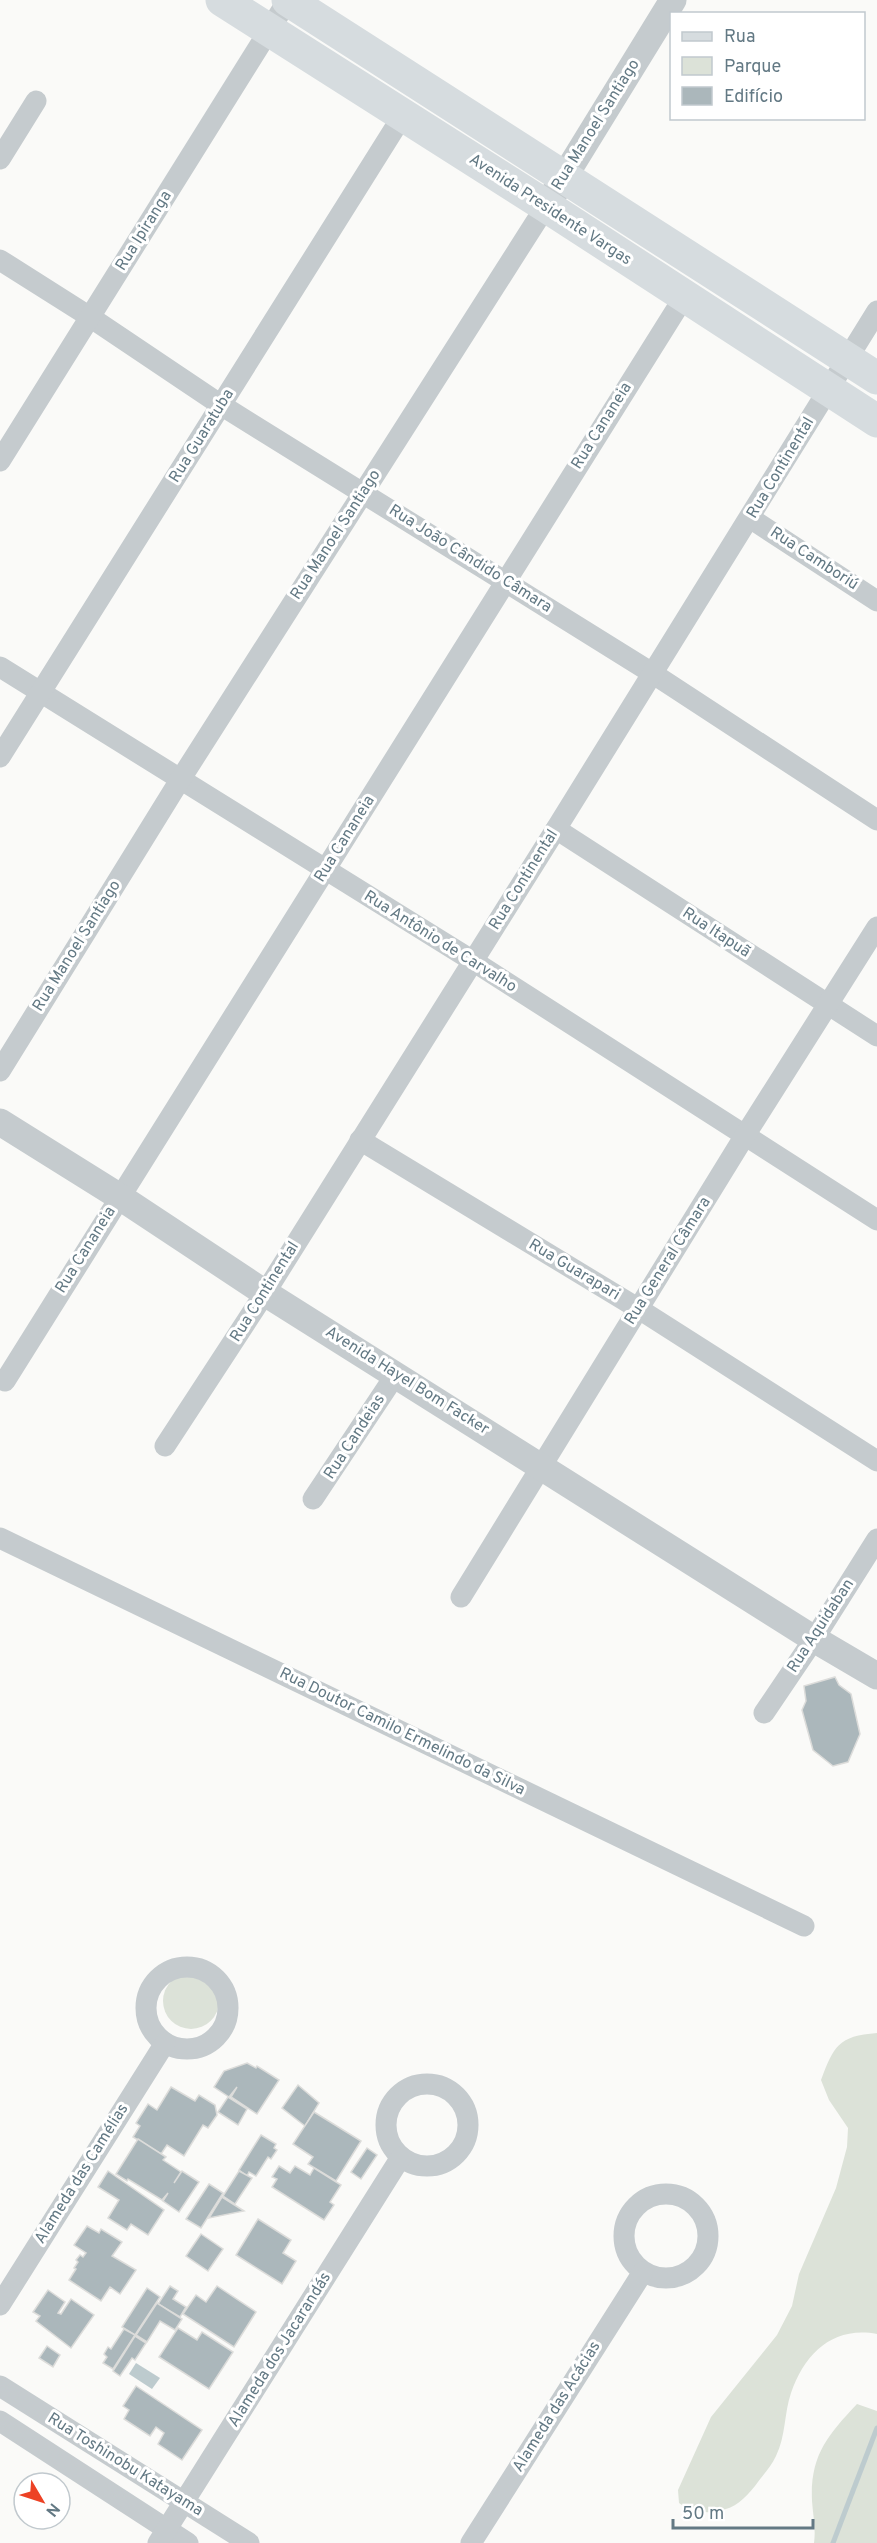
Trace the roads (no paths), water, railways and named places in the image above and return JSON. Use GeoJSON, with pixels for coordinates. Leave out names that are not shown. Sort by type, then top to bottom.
{"type":"FeatureCollection","features":[{"type":"Feature","properties":{"kind":"main road","name":"Avenida Presidente Vargas"},"geometry":{"type":"LineString","coordinates":[[222,0],[546,206],[877,421]]}},
{"type":"Feature","properties":{"kind":"main road"},"geometry":{"type":"LineString","coordinates":[[288,0],[877,378]]}},
{"type":"Feature","properties":{"kind":"street","name":"Rua Ipiranga"},"geometry":{"type":"LineString","coordinates":[[0,461],[288,0]]}},
{"type":"Feature","properties":{"kind":"street","name":"Rua Manoel Santiago"},"geometry":{"type":"LineString","coordinates":[[0,1071],[180,780],[565,176],[673,0]]}},
{"type":"Feature","properties":{"kind":"street"},"geometry":{"type":"LineString","coordinates":[[0,159],[36,100]]}},
{"type":"Feature","properties":{"kind":"street","name":"Rua Guaratuba"},"geometry":{"type":"LineString","coordinates":[[0,757],[403,115]]}},
{"type":"Feature","properties":{"kind":"street","name":"Rua João Cândido Câmara"},"geometry":{"type":"LineString","coordinates":[[0,261],[90,317],[221,405],[652,673],[877,820]]}},
{"type":"Feature","properties":{"kind":"street","name":"Rua Cananeia"},"geometry":{"type":"LineString","coordinates":[[5,1381],[684,297]]}},
{"type":"Feature","properties":{"kind":"street","name":"Rua Continental"},"geometry":{"type":"LineString","coordinates":[[165,1446],[265,1293],[877,311]]}},
{"type":"Feature","properties":{"kind":"street","name":"Rua Camboriú"},"geometry":{"type":"LineString","coordinates":[[750,518],[877,601]]}},
{"type":"Feature","properties":{"kind":"street","name":"Rua Antônio de Carvalho"},"geometry":{"type":"LineString","coordinates":[[0,667],[473,961],[744,1137],[877,1220]]}},
{"type":"Feature","properties":{"kind":"street","name":"Rua Itapuã"},"geometry":{"type":"LineString","coordinates":[[556,829],[877,1036]]}},
{"type":"Feature","properties":{"kind":"street","name":"Rua General Câmara"},"geometry":{"type":"LineString","coordinates":[[461,1597],[744,1137],[877,927]]}},
{"type":"Feature","properties":{"kind":"street","name":"Avenida Hayel Bom Facker"},"geometry":{"type":"LineString","coordinates":[[0,1122],[120,1197],[265,1293],[814,1639],[877,1676]]}},
{"type":"Feature","properties":{"kind":"street","name":"Rua Guarapari"},"geometry":{"type":"LineString","coordinates":[[360,1140],[639,1309],[877,1461]]}},
{"type":"Feature","properties":{"kind":"street","name":"Rua Candeias"},"geometry":{"type":"LineString","coordinates":[[314,1499],[396,1374]]}},
{"type":"Feature","properties":{"kind":"street","name":"Rua Doutor Camilo Ermelindo da Silva"},"geometry":{"type":"LineString","coordinates":[[0,1538],[804,1926]]}},
{"type":"Feature","properties":{"kind":"street","name":"Rua Aquidaban"},"geometry":{"type":"LineString","coordinates":[[764,1713],[877,1539]]}},
{"type":"Feature","properties":{"kind":"street","name":"Alameda das Camélias"},"geometry":{"type":"LineString","coordinates":[[0,2305],[165,2043]]}},
{"type":"Feature","properties":{"kind":"street","name":"Alameda dos Jacarandás"},"geometry":{"type":"LineString","coordinates":[[162,2536],[401,2157]]}},
{"type":"Feature","properties":{"kind":"street"},"geometry":{"type":"LineString","coordinates":[[673,2194],[687,2199],[698,2207],[705,2218],[708,2238],[703,2258],[694,2268],[675,2277],[655,2277],[643,2272],[633,2262],[626,2249],[624,2235],[627,2221],[634,2209],[652,2197],[673,2194]]}},
{"type":"Feature","properties":{"kind":"street","name":"Alameda das Acácias"},"geometry":{"type":"LineString","coordinates":[[471,2543],[643,2272]]}},
{"type":"Feature","properties":{"kind":"street","name":"Rua Toshinobu Katayama"},"geometry":{"type":"LineString","coordinates":[[0,2386],[249,2543]]}},
{"type":"Feature","properties":{"kind":"street","name":"Rua Toshinobu Katayama"},"geometry":{"type":"LineString","coordinates":[[0,2421],[162,2536],[188,2543]]}},
{"type":"Feature","properties":{"kind":"waterway"},"geometry":{"type":"LineString","coordinates":[[833,2543],[877,2428]]}}]}
